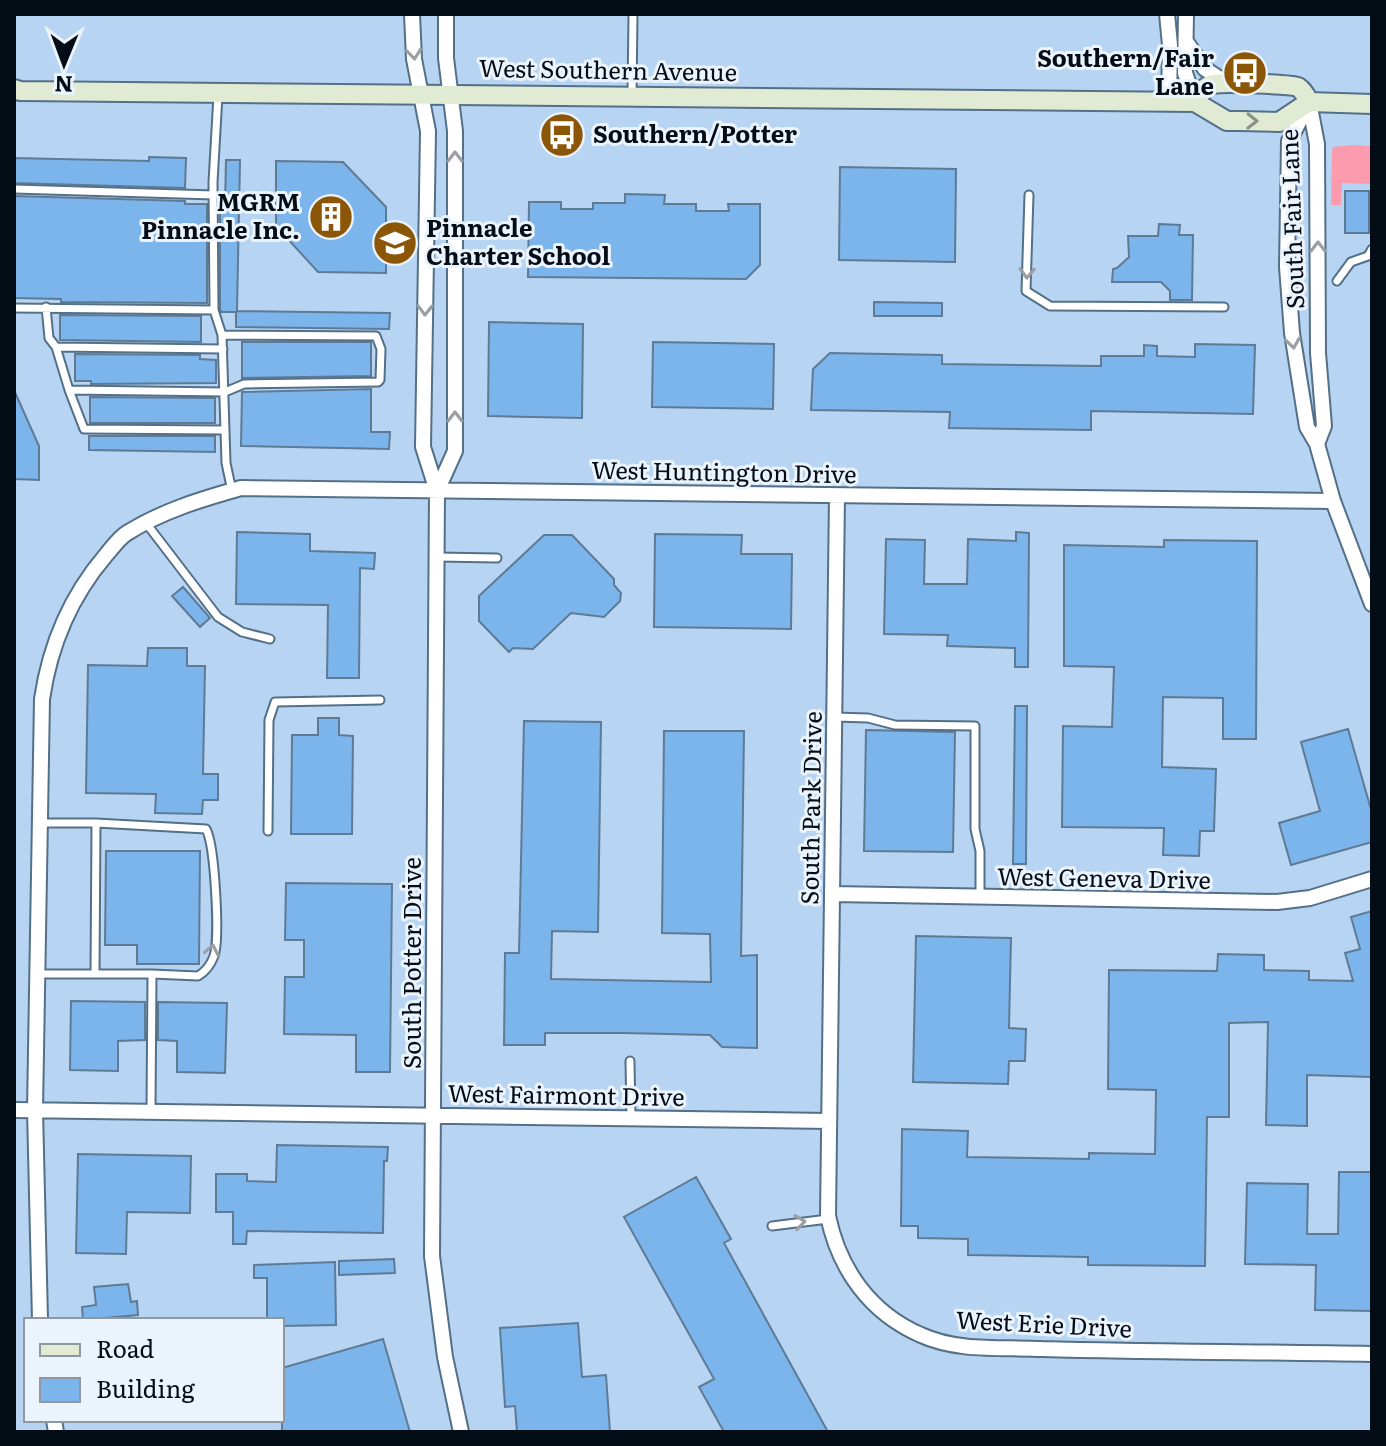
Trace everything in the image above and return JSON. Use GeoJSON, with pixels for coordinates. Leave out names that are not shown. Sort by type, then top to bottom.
{"type":"FeatureCollection","features":[{"type":"Feature","properties":{"kind":"main road"},"geometry":{"type":"LineString","coordinates":[[1195,102],[1202,91],[1213,84],[1229,84],[1295,85],[1304,92],[1309,102],[1372,104]]}},
{"type":"Feature","properties":{"kind":"main road","name":"West Southern Avenue"},"geometry":{"type":"LineString","coordinates":[[16,91],[1169,101],[1195,102],[1227,121],[1279,122],[1309,102]]}},
{"type":"Feature","properties":{"kind":"street","name":"South Potter Drive"},"geometry":{"type":"LineString","coordinates":[[412,14],[414,59],[428,131],[423,447],[437,491],[432,1256],[445,1357],[461,1432]]}},
{"type":"Feature","properties":{"kind":"street","name":"South Potter Drive"},"geometry":{"type":"LineString","coordinates":[[437,491],[455,451],[455,131],[446,58],[446,14]]}},
{"type":"Feature","properties":{"kind":"street"},"geometry":{"type":"LineString","coordinates":[[1167,14],[1169,101]]}},
{"type":"Feature","properties":{"kind":"street"},"geometry":{"type":"LineString","coordinates":[[1186,14],[1185,73],[1195,102]]}},
{"type":"Feature","properties":{"kind":"street"},"geometry":{"type":"LineString","coordinates":[[1186,41],[1205,69],[1229,84]]}},
{"type":"Feature","properties":{"kind":"street","name":"South Fair Lane"},"geometry":{"type":"LineString","coordinates":[[1309,102],[1289,141],[1287,267],[1290,316],[1307,427],[1317,444],[1333,501],[1372,604]]}},
{"type":"Feature","properties":{"kind":"street","name":"South Fair Lane"},"geometry":{"type":"LineString","coordinates":[[1309,102],[1317,144],[1318,353],[1324,426],[1317,444]]}},
{"type":"Feature","properties":{"kind":"street","name":"West Huntington Drive"},"geometry":{"type":"LineString","coordinates":[[39,823],[42,699],[51,656],[72,603],[93,569],[124,534],[183,505],[241,488],[1333,501]]}},
{"type":"Feature","properties":{"kind":"street","name":"South Park Drive"},"geometry":{"type":"LineString","coordinates":[[829,1121],[837,496]]}},
{"type":"Feature","properties":{"kind":"street"},"geometry":{"type":"LineString","coordinates":[[39,823],[35,1110],[40,1318]]}},
{"type":"Feature","properties":{"kind":"street","name":"West Geneva Drive"},"geometry":{"type":"LineString","coordinates":[[833,894],[1277,902],[1310,898],[1372,879]]}},
{"type":"Feature","properties":{"kind":"street","name":"West Fairmont Drive"},"geometry":{"type":"LineString","coordinates":[[14,1110],[829,1121]]}},
{"type":"Feature","properties":{"kind":"street","name":"West Erie Drive"},"geometry":{"type":"LineString","coordinates":[[829,1121],[828,1219],[833,1241],[858,1287],[875,1306],[894,1322],[924,1337],[984,1348],[1372,1354]]}},
{"type":"Feature","properties":{"kind":"lane"},"geometry":{"type":"LineString","coordinates":[[632,95],[633,14]]}},
{"type":"Feature","properties":{"kind":"lane"},"geometry":{"type":"LineString","coordinates":[[218,92],[214,310],[222,335],[226,463],[232,491]]}},
{"type":"Feature","properties":{"kind":"lane"},"geometry":{"type":"LineString","coordinates":[[14,189],[214,195]]}},
{"type":"Feature","properties":{"kind":"lane"},"geometry":{"type":"LineString","coordinates":[[1029,195],[1026,291],[1050,306],[1224,307]]}},
{"type":"Feature","properties":{"kind":"lane"},"geometry":{"type":"LineString","coordinates":[[1337,281],[1351,262],[1368,256],[1372,249]]}},
{"type":"Feature","properties":{"kind":"lane"},"geometry":{"type":"LineString","coordinates":[[46,307],[49,338],[56,347],[84,429],[225,430]]}},
{"type":"Feature","properties":{"kind":"lane"},"geometry":{"type":"LineString","coordinates":[[14,308],[214,310]]}},
{"type":"Feature","properties":{"kind":"lane"},"geometry":{"type":"LineString","coordinates":[[69,390],[225,392],[244,384],[380,380],[381,349],[376,336],[222,335]]}},
{"type":"Feature","properties":{"kind":"lane"},"geometry":{"type":"LineString","coordinates":[[56,347],[223,349]]}},
{"type":"Feature","properties":{"kind":"lane"},"geometry":{"type":"LineString","coordinates":[[146,523],[218,617],[242,632],[270,639]]}},
{"type":"Feature","properties":{"kind":"lane"},"geometry":{"type":"LineString","coordinates":[[437,557],[497,558]]}},
{"type":"Feature","properties":{"kind":"lane"},"geometry":{"type":"LineString","coordinates":[[268,831],[269,720],[275,702],[380,700]]}},
{"type":"Feature","properties":{"kind":"lane"},"geometry":{"type":"LineString","coordinates":[[835,717],[868,718],[895,725],[975,726],[975,829],[980,851],[980,898]]}},
{"type":"Feature","properties":{"kind":"lane"},"geometry":{"type":"LineString","coordinates":[[37,974],[198,976],[215,955],[213,854],[206,829],[39,823]]}},
{"type":"Feature","properties":{"kind":"lane"},"geometry":{"type":"LineString","coordinates":[[95,974],[96,823]]}},
{"type":"Feature","properties":{"kind":"lane"},"geometry":{"type":"LineString","coordinates":[[151,1110],[152,974]]}},
{"type":"Feature","properties":{"kind":"lane"},"geometry":{"type":"LineString","coordinates":[[630,1061],[631,1118]]}},
{"type":"Feature","properties":{"kind":"lane"},"geometry":{"type":"LineString","coordinates":[[772,1226],[828,1219]]}},
{"type":"Feature","properties":{"kind":"shaded area"},"geometry":{"type":"Polygon","coordinates":[[[1372,146],[1372,192],[1371,184],[1342,183],[1341,205],[1331,205],[1333,147],[1372,146]]]}},
{"type":"Feature","properties":{"kind":"building"},"geometry":{"type":"Polygon","coordinates":[[[149,157],[186,158],[185,188],[14,183],[14,158],[149,161],[149,157]]]}},
{"type":"Feature","properties":{"kind":"building"},"geometry":{"type":"Polygon","coordinates":[[[226,160],[240,160],[237,311],[390,313],[389,329],[236,327],[236,312],[221,312],[220,204],[225,205],[226,160]]]}},
{"type":"Feature","properties":{"kind":"building","name":"MGRM Pinnacle Inc."},"geometry":{"type":"Polygon","coordinates":[[[276,161],[343,162],[386,207],[386,273],[318,272],[276,226],[276,161]]]}},
{"type":"Feature","properties":{"kind":"building"},"geometry":{"type":"Polygon","coordinates":[[[840,167],[956,169],[955,262],[839,260],[840,167]]]}},
{"type":"Feature","properties":{"kind":"building"},"geometry":{"type":"Polygon","coordinates":[[[1345,191],[1369,191],[1369,233],[1345,233],[1345,191]]]}},
{"type":"Feature","properties":{"kind":"building"},"geometry":{"type":"Polygon","coordinates":[[[625,194],[665,195],[664,204],[696,204],[696,211],[729,211],[728,204],[760,204],[760,265],[746,279],[528,277],[529,202],[561,202],[561,209],[593,209],[593,203],[625,203],[625,194]]]}},
{"type":"Feature","properties":{"kind":"building"},"geometry":{"type":"Polygon","coordinates":[[[14,196],[207,204],[207,303],[61,302],[61,299],[14,298],[14,196]]]}},
{"type":"Feature","properties":{"kind":"building"},"geometry":{"type":"Polygon","coordinates":[[[1159,224],[1180,225],[1179,235],[1193,235],[1192,300],[1170,300],[1170,291],[1161,282],[1112,282],[1113,269],[1129,257],[1128,236],[1158,236],[1159,224]]]}},
{"type":"Feature","properties":{"kind":"building"},"geometry":{"type":"Polygon","coordinates":[[[874,302],[942,303],[942,316],[874,316],[874,302]]]}},
{"type":"Feature","properties":{"kind":"building"},"geometry":{"type":"Polygon","coordinates":[[[60,315],[201,316],[201,342],[60,340],[60,315]]]}},
{"type":"Feature","properties":{"kind":"building"},"geometry":{"type":"Polygon","coordinates":[[[489,322],[583,324],[582,418],[488,416],[489,322]]]}},
{"type":"Feature","properties":{"kind":"building"},"geometry":{"type":"Polygon","coordinates":[[[242,342],[371,342],[371,376],[242,378],[242,342]]]}},
{"type":"Feature","properties":{"kind":"building"},"geometry":{"type":"Polygon","coordinates":[[[653,342],[774,344],[773,409],[652,407],[653,342]]]}},
{"type":"Feature","properties":{"kind":"building"},"geometry":{"type":"Polygon","coordinates":[[[1195,344],[1255,345],[1253,414],[1091,411],[1091,430],[949,428],[950,412],[811,410],[813,369],[830,353],[942,355],[942,364],[1101,366],[1101,356],[1144,356],[1144,345],[1157,346],[1157,356],[1195,357],[1195,344]]]}},
{"type":"Feature","properties":{"kind":"building"},"geometry":{"type":"Polygon","coordinates":[[[75,354],[200,355],[200,359],[216,360],[216,383],[91,384],[91,381],[75,381],[75,354]]]}},
{"type":"Feature","properties":{"kind":"building"},"geometry":{"type":"Polygon","coordinates":[[[371,389],[371,432],[390,432],[389,449],[241,446],[242,392],[371,389]]]}},
{"type":"Feature","properties":{"kind":"building"},"geometry":{"type":"Polygon","coordinates":[[[14,390],[39,446],[39,480],[14,479],[14,390]]]}},
{"type":"Feature","properties":{"kind":"building"},"geometry":{"type":"Polygon","coordinates":[[[90,397],[215,398],[215,423],[90,423],[90,397]]]}},
{"type":"Feature","properties":{"kind":"building"},"geometry":{"type":"Polygon","coordinates":[[[89,436],[215,436],[215,452],[89,450],[89,436]]]}},
{"type":"Feature","properties":{"kind":"building"},"geometry":{"type":"Polygon","coordinates":[[[237,532],[310,534],[310,551],[375,553],[374,569],[360,568],[359,678],[327,678],[328,605],[236,604],[237,532]]]}},
{"type":"Feature","properties":{"kind":"building"},"geometry":{"type":"Polygon","coordinates":[[[1016,532],[1029,533],[1028,667],[1015,667],[1015,648],[947,646],[948,635],[884,634],[886,539],[925,540],[924,584],[967,584],[968,539],[1016,541],[1016,532]]]}},
{"type":"Feature","properties":{"kind":"building"},"geometry":{"type":"Polygon","coordinates":[[[655,534],[742,535],[741,554],[792,554],[791,629],[654,627],[655,534]]]}},
{"type":"Feature","properties":{"kind":"building"},"geometry":{"type":"Polygon","coordinates":[[[544,535],[572,535],[614,579],[614,585],[621,593],[620,601],[604,617],[571,613],[533,649],[513,648],[509,652],[479,621],[479,596],[544,535]]]}},
{"type":"Feature","properties":{"kind":"building"},"geometry":{"type":"Polygon","coordinates":[[[1164,540],[1257,541],[1256,739],[1223,739],[1223,698],[1163,697],[1162,767],[1216,769],[1214,831],[1200,831],[1199,856],[1163,855],[1164,828],[1062,827],[1063,726],[1112,727],[1114,667],[1064,666],[1064,545],[1164,547],[1164,540]]]}},
{"type":"Feature","properties":{"kind":"building"},"geometry":{"type":"Polygon","coordinates":[[[183,587],[210,618],[200,627],[172,596],[183,587]]]}},
{"type":"Feature","properties":{"kind":"building"},"geometry":{"type":"Polygon","coordinates":[[[148,648],[187,648],[187,666],[205,666],[203,774],[218,774],[218,800],[203,800],[202,814],[155,813],[156,794],[86,793],[88,665],[147,666],[148,648]]]}},
{"type":"Feature","properties":{"kind":"building"},"geometry":{"type":"Polygon","coordinates":[[[1015,706],[1027,706],[1026,864],[1013,864],[1015,706]]]}},
{"type":"Feature","properties":{"kind":"building"},"geometry":{"type":"Polygon","coordinates":[[[318,718],[339,718],[339,735],[353,736],[352,834],[291,834],[292,735],[318,735],[318,718]]]}},
{"type":"Feature","properties":{"kind":"building"},"geometry":{"type":"Polygon","coordinates":[[[524,721],[601,722],[598,932],[552,931],[551,979],[711,982],[710,934],[662,933],[664,731],[744,731],[741,956],[757,955],[757,1048],[722,1047],[710,1035],[624,1033],[545,1033],[545,1045],[504,1045],[505,953],[519,953],[524,721]]]}},
{"type":"Feature","properties":{"kind":"building"},"geometry":{"type":"Polygon","coordinates":[[[1348,729],[1372,813],[1372,842],[1291,865],[1279,823],[1320,811],[1301,742],[1348,729]]]}},
{"type":"Feature","properties":{"kind":"building"},"geometry":{"type":"Polygon","coordinates":[[[866,730],[955,732],[953,852],[864,851],[866,730]]]}},
{"type":"Feature","properties":{"kind":"building"},"geometry":{"type":"Polygon","coordinates":[[[106,851],[200,851],[199,964],[137,964],[137,945],[105,945],[106,851]]]}},
{"type":"Feature","properties":{"kind":"building"},"geometry":{"type":"Polygon","coordinates":[[[286,883],[392,884],[390,1072],[356,1072],[356,1035],[284,1034],[285,977],[304,977],[304,940],[285,940],[286,883]]]}},
{"type":"Feature","properties":{"kind":"building"},"geometry":{"type":"Polygon","coordinates":[[[1372,911],[1372,1077],[1307,1075],[1307,1126],[1266,1125],[1268,1022],[1229,1023],[1229,1117],[1207,1117],[1205,1266],[1088,1265],[1088,1257],[968,1255],[968,1239],[918,1238],[918,1226],[901,1226],[902,1129],[968,1131],[967,1157],[1089,1159],[1089,1153],[1155,1154],[1156,1090],[1108,1089],[1109,970],[1217,971],[1218,954],[1264,955],[1264,970],[1309,971],[1309,980],[1353,981],[1345,953],[1360,949],[1351,917],[1372,911]]]}},
{"type":"Feature","properties":{"kind":"building"},"geometry":{"type":"Polygon","coordinates":[[[916,936],[1011,938],[1009,1028],[1026,1029],[1025,1061],[1009,1061],[1008,1084],[913,1082],[916,936]]]}},
{"type":"Feature","properties":{"kind":"building"},"geometry":{"type":"Polygon","coordinates":[[[71,1001],[145,1002],[145,1040],[118,1041],[118,1071],[70,1070],[71,1001]]]}},
{"type":"Feature","properties":{"kind":"building"},"geometry":{"type":"Polygon","coordinates":[[[158,1002],[227,1003],[225,1073],[177,1072],[177,1041],[158,1040],[158,1002]]]}},
{"type":"Feature","properties":{"kind":"building"},"geometry":{"type":"Polygon","coordinates":[[[277,1145],[388,1147],[387,1161],[384,1161],[383,1233],[247,1231],[246,1244],[233,1244],[233,1212],[216,1212],[216,1174],[247,1174],[247,1181],[276,1182],[277,1145]]]}},
{"type":"Feature","properties":{"kind":"building"},"geometry":{"type":"Polygon","coordinates":[[[78,1154],[191,1156],[190,1213],[127,1212],[126,1254],[76,1253],[78,1154]]]}},
{"type":"Feature","properties":{"kind":"building"},"geometry":{"type":"Polygon","coordinates":[[[1339,1172],[1372,1172],[1372,1311],[1315,1310],[1316,1265],[1245,1264],[1247,1183],[1308,1184],[1307,1234],[1338,1234],[1339,1172]]]}},
{"type":"Feature","properties":{"kind":"building"},"geometry":{"type":"Polygon","coordinates":[[[696,1177],[731,1239],[724,1243],[828,1432],[724,1432],[699,1387],[714,1379],[624,1217],[696,1177]]]}},
{"type":"Feature","properties":{"kind":"building"},"geometry":{"type":"Polygon","coordinates":[[[394,1259],[395,1273],[339,1275],[339,1261],[394,1259]]]}},
{"type":"Feature","properties":{"kind":"building"},"geometry":{"type":"Polygon","coordinates":[[[335,1262],[336,1325],[284,1326],[284,1318],[267,1318],[267,1278],[254,1278],[254,1265],[335,1262]]]}},
{"type":"Feature","properties":{"kind":"building"},"geometry":{"type":"Polygon","coordinates":[[[128,1284],[131,1302],[137,1301],[138,1315],[83,1318],[82,1307],[96,1305],[94,1287],[128,1284]]]}},
{"type":"Feature","properties":{"kind":"building"},"geometry":{"type":"Polygon","coordinates":[[[578,1323],[582,1377],[606,1375],[610,1432],[517,1432],[515,1406],[505,1407],[500,1328],[578,1323]]]}},
{"type":"Feature","properties":{"kind":"building"},"geometry":{"type":"Polygon","coordinates":[[[383,1339],[410,1432],[282,1432],[284,1367],[383,1339]]]}},
{"type":"Feature","properties":{"kind":"place","name":"Southern/Fair Lane"},"geometry":{"type":"Point","coordinates":[1245,73]}},
{"type":"Feature","properties":{"kind":"place","name":"Southern/Potter"},"geometry":{"type":"Point","coordinates":[562,135]}},
{"type":"Feature","properties":{"kind":"place","name":"MGRM Pinnacle Inc."},"geometry":{"type":"Point","coordinates":[331,217]}},
{"type":"Feature","properties":{"kind":"place","name":"Pinnacle Charter School"},"geometry":{"type":"Point","coordinates":[395,243]}}]}
